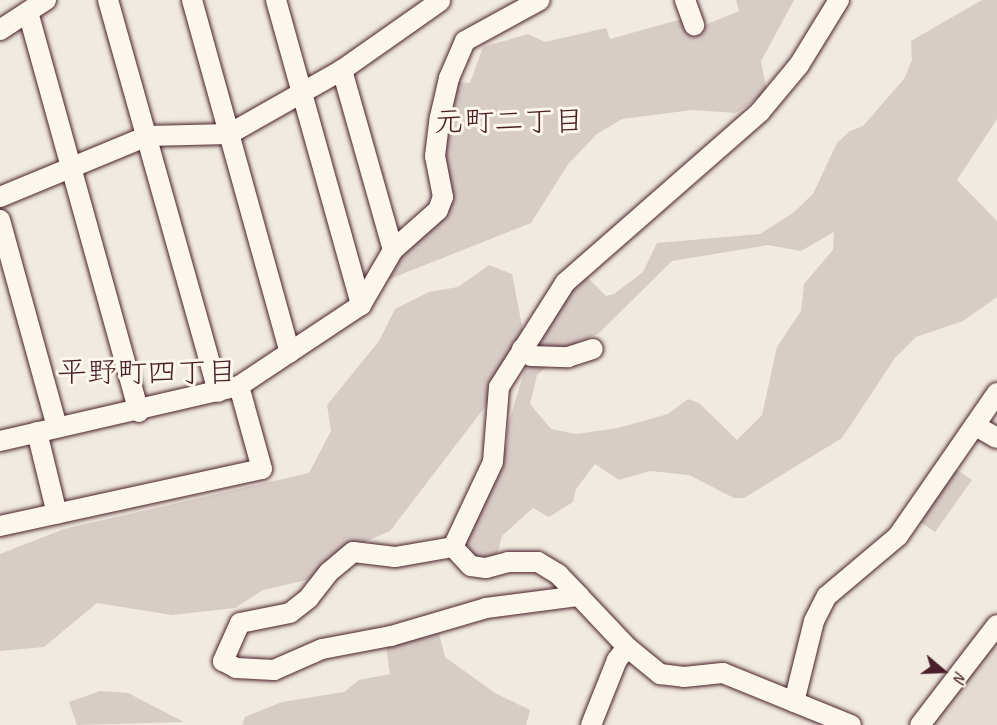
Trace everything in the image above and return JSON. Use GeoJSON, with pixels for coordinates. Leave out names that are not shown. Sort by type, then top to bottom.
{"type":"FeatureCollection","features":[{"type":"Feature","properties":{"kind":"street"},"geometry":{"type":"LineString","coordinates":[[0,30],[46,0]]}},
{"type":"Feature","properties":{"kind":"street"},"geometry":{"type":"LineString","coordinates":[[108,0],[218,392]]}},
{"type":"Feature","properties":{"kind":"street"},"geometry":{"type":"LineString","coordinates":[[192,0],[290,353]]}},
{"type":"Feature","properties":{"kind":"street"},"geometry":{"type":"LineString","coordinates":[[276,0],[361,305]]}},
{"type":"Feature","properties":{"kind":"street"},"geometry":{"type":"LineString","coordinates":[[0,441],[57,427],[139,412],[239,386],[361,305],[393,250],[438,210],[443,197],[435,156],[440,117],[449,78],[465,41],[540,0]]}},
{"type":"Feature","properties":{"kind":"street"},"geometry":{"type":"LineString","coordinates":[[685,0],[694,25]]}},
{"type":"Feature","properties":{"kind":"street"},"geometry":{"type":"LineString","coordinates":[[453,548],[493,462],[499,387],[575,270],[760,112],[799,65],[839,0]]}},
{"type":"Feature","properties":{"kind":"street"},"geometry":{"type":"LineString","coordinates":[[0,197],[147,136],[229,134],[302,96],[440,1]]}},
{"type":"Feature","properties":{"kind":"street"},"geometry":{"type":"LineString","coordinates":[[28,12],[139,412]]}},
{"type":"Feature","properties":{"kind":"street"},"geometry":{"type":"LineString","coordinates":[[342,70],[393,250]]}},
{"type":"Feature","properties":{"kind":"street"},"geometry":{"type":"LineString","coordinates":[[0,220],[57,427]]}},
{"type":"Feature","properties":{"kind":"street"},"geometry":{"type":"LineString","coordinates":[[522,349],[531,356],[568,357],[593,349]]}},
{"type":"Feature","properties":{"kind":"street"},"geometry":{"type":"LineString","coordinates":[[0,526],[262,469],[239,386]]}},
{"type":"Feature","properties":{"kind":"street"},"geometry":{"type":"LineString","coordinates":[[794,702],[814,621],[827,596],[898,536],[997,393]]}},
{"type":"Feature","properties":{"kind":"street"},"geometry":{"type":"LineString","coordinates":[[976,426],[997,438]]}},
{"type":"Feature","properties":{"kind":"street"},"geometry":{"type":"LineString","coordinates":[[37,432],[57,514]]}},
{"type":"Feature","properties":{"kind":"street"},"geometry":{"type":"LineString","coordinates":[[453,548],[395,557],[353,552],[290,613],[240,623],[223,661],[236,668],[274,670],[322,649],[391,636],[486,608],[579,596]]}},
{"type":"Feature","properties":{"kind":"street"},"geometry":{"type":"LineString","coordinates":[[453,548],[471,566],[486,568],[508,562],[538,562],[558,574],[627,647],[660,674],[684,677],[723,673],[851,725]]}},
{"type":"Feature","properties":{"kind":"street"},"geometry":{"type":"LineString","coordinates":[[920,725],[997,625]]}},
{"type":"Feature","properties":{"kind":"street"},"geometry":{"type":"LineString","coordinates":[[591,725],[617,660],[627,647]]}},
{"type":"Feature","properties":{"kind":"shaded area"},"geometry":{"type":"Polygon","coordinates":[[[736,0],[794,0],[761,61],[767,92],[736,113],[692,110],[622,119],[597,134],[569,163],[531,223],[382,282],[395,259],[436,217],[440,155],[453,82],[470,83],[483,47],[528,34],[545,42],[606,28],[610,39],[682,19],[688,32],[739,11],[736,0]]]}},
{"type":"Feature","properties":{"kind":"shaded area"},"geometry":{"type":"Polygon","coordinates":[[[982,0],[997,0],[997,119],[957,180],[997,221],[997,297],[963,321],[916,337],[895,358],[842,438],[744,498],[734,498],[689,475],[650,471],[619,480],[595,464],[576,489],[573,502],[549,517],[533,508],[502,536],[497,555],[474,559],[462,542],[507,446],[508,425],[524,372],[568,290],[584,274],[606,296],[614,294],[643,272],[657,243],[760,234],[793,213],[813,194],[837,143],[850,131],[863,126],[904,79],[912,60],[911,41],[982,0]],[[834,232],[801,251],[768,245],[672,261],[598,334],[579,341],[537,375],[530,404],[551,429],[576,434],[618,428],[668,414],[688,399],[699,403],[737,440],[762,415],[777,347],[801,311],[804,284],[833,250],[834,232]]]}},
{"type":"Feature","properties":{"kind":"shaded area"},"geometry":{"type":"Polygon","coordinates":[[[489,265],[512,274],[523,331],[491,399],[390,531],[353,547],[311,579],[263,590],[235,608],[172,615],[97,603],[44,647],[0,651],[0,554],[64,529],[309,473],[331,431],[327,405],[379,341],[395,309],[429,292],[458,287],[489,265]]]}},
{"type":"Feature","properties":{"kind":"shaded area"},"geometry":{"type":"Polygon","coordinates":[[[953,467],[972,480],[935,532],[916,519],[953,467]]]}},
{"type":"Feature","properties":{"kind":"shaded area"},"geometry":{"type":"Polygon","coordinates":[[[438,629],[445,657],[495,693],[530,710],[526,725],[242,725],[245,717],[282,702],[344,692],[359,680],[390,674],[385,641],[438,629]]]}},
{"type":"Feature","properties":{"kind":"shaded area"},"geometry":{"type":"Polygon","coordinates":[[[997,642],[997,725],[934,725],[934,723],[997,642]]]}},
{"type":"Feature","properties":{"kind":"shaded area"},"geometry":{"type":"Polygon","coordinates":[[[100,691],[128,693],[184,722],[77,725],[69,702],[100,691]]]}},
{"type":"Feature","properties":{"kind":"district","name":"元町二丁目"},"geometry":{"type":"Point","coordinates":[509,121]}},
{"type":"Feature","properties":{"kind":"district","name":"平野町四丁目"},"geometry":{"type":"Point","coordinates":[147,372]}}]}
